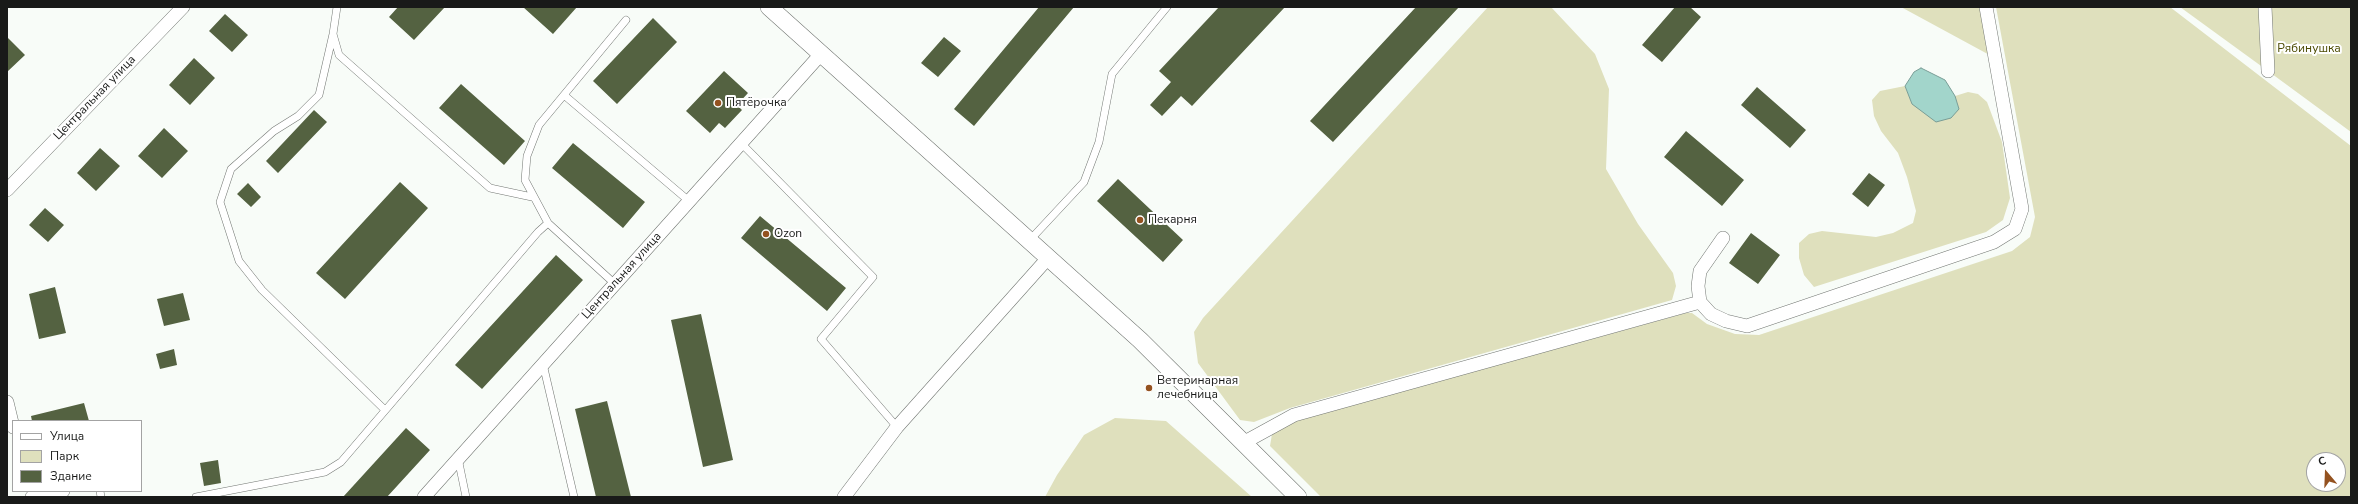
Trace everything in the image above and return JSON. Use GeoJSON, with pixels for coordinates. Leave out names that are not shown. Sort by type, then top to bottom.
{"type":"FeatureCollection","features":[{"type":"Feature","properties":{"kind":"street","name":"Центральная улица"},"geometry":{"type":"LineString","coordinates":[[7,190],[183,7]]}},
{"type":"Feature","properties":{"kind":"street"},"geometry":{"type":"LineString","coordinates":[[769,7],[1140,340],[1298,497]]}},
{"type":"Feature","properties":{"kind":"street"},"geometry":{"type":"LineString","coordinates":[[1723,238],[1700,271],[1698,286],[1700,302],[1711,314],[1747,326],[1994,242],[2015,229],[2022,209],[1986,7]]}},
{"type":"Feature","properties":{"kind":"street"},"geometry":{"type":"LineString","coordinates":[[2265,7],[2268,71]]}},
{"type":"Feature","properties":{"kind":"street","name":"Центральная улица"},"geometry":{"type":"LineString","coordinates":[[424,497],[820,54]]}},
{"type":"Feature","properties":{"kind":"street"},"geometry":{"type":"LineString","coordinates":[[844,497],[897,427],[1048,258]]}},
{"type":"Feature","properties":{"kind":"street"},"geometry":{"type":"LineString","coordinates":[[1243,442],[1294,416],[1700,302]]}},
{"type":"Feature","properties":{"kind":"street"},"geometry":{"type":"LineString","coordinates":[[7,402],[12,423]]}},
{"type":"Feature","properties":{"kind":"street"},"geometry":{"type":"LineString","coordinates":[[31,497],[58,492]]}},
{"type":"Feature","properties":{"kind":"lane"},"geometry":{"type":"LineString","coordinates":[[337,7],[319,94],[298,116],[274,131],[231,169],[220,202],[239,262],[262,290],[385,410]]}},
{"type":"Feature","properties":{"kind":"lane"},"geometry":{"type":"LineString","coordinates":[[1029,241],[1084,182],[1099,142],[1112,74],[1167,7]]}},
{"type":"Feature","properties":{"kind":"lane"},"geometry":{"type":"LineString","coordinates":[[615,284],[548,223],[532,197],[525,180],[527,156],[539,125],[626,20]]}},
{"type":"Feature","properties":{"kind":"lane"},"geometry":{"type":"LineString","coordinates":[[332,34],[339,55],[490,188],[532,197]]}},
{"type":"Feature","properties":{"kind":"lane"},"geometry":{"type":"LineString","coordinates":[[564,95],[689,201]]}},
{"type":"Feature","properties":{"kind":"lane"},"geometry":{"type":"LineString","coordinates":[[741,142],[873,277],[820,339],[897,427]]}},
{"type":"Feature","properties":{"kind":"lane"},"geometry":{"type":"LineString","coordinates":[[196,497],[325,472],[341,462],[548,223]]}},
{"type":"Feature","properties":{"kind":"lane"},"geometry":{"type":"LineString","coordinates":[[543,363],[574,497]]}},
{"type":"Feature","properties":{"kind":"lane"},"geometry":{"type":"LineString","coordinates":[[458,458],[466,497]]}},
{"type":"Feature","properties":{"kind":"green space"},"geometry":{"type":"Polygon","coordinates":[[[1488,7],[1551,7],[1595,54],[1609,89],[1606,169],[1638,224],[1673,273],[1676,286],[1672,300],[1290,408],[1254,422],[1240,420],[1198,363],[1194,332],[1203,318],[1488,7]]]}},
{"type":"Feature","properties":{"kind":"green space"},"geometry":{"type":"Polygon","coordinates":[[[1901,7],[1986,7],[1995,58],[1901,7]]]}},
{"type":"Feature","properties":{"kind":"green space"},"geometry":{"type":"Polygon","coordinates":[[[1996,7],[2170,7],[2351,146],[2351,497],[1321,497],[1270,446],[1272,434],[1297,420],[1686,313],[1692,313],[1707,324],[1735,334],[1759,335],[2012,251],[2030,237],[2035,217],[1996,7]]]}},
{"type":"Feature","properties":{"kind":"green space","name":"Рябинушка"},"geometry":{"type":"Polygon","coordinates":[[[2180,7],[2351,7],[2351,132],[2268,71],[2180,7]]]}},
{"type":"Feature","properties":{"kind":"green space"},"geometry":{"type":"Polygon","coordinates":[[[1905,86],[1912,104],[1959,109],[1955,96],[1968,92],[1978,94],[1987,102],[2002,142],[2010,198],[2003,220],[1986,232],[1814,287],[1804,275],[1799,258],[1799,243],[1809,234],[1822,231],[1876,237],[1893,233],[1913,223],[1916,211],[1907,177],[1898,153],[1881,131],[1874,116],[1872,100],[1880,91],[1905,86]]]}},
{"type":"Feature","properties":{"kind":"green space"},"geometry":{"type":"Polygon","coordinates":[[[1115,418],[1166,421],[1252,497],[1045,497],[1057,475],[1084,435],[1115,418]]]}},
{"type":"Feature","properties":{"kind":"water"},"geometry":{"type":"Polygon","coordinates":[[[1921,68],[1945,80],[1955,96],[1959,109],[1951,118],[1936,122],[1912,104],[1905,86],[1914,72],[1921,68]]]}},
{"type":"Feature","properties":{"kind":"building"},"geometry":{"type":"Polygon","coordinates":[[[398,7],[445,7],[414,40],[389,17],[398,7]]]}},
{"type":"Feature","properties":{"kind":"building"},"geometry":{"type":"Polygon","coordinates":[[[523,7],[577,7],[553,34],[523,7]]]}},
{"type":"Feature","properties":{"kind":"building"},"geometry":{"type":"Polygon","coordinates":[[[1039,7],[1074,7],[974,126],[954,109],[1039,7]]]}},
{"type":"Feature","properties":{"kind":"building"},"geometry":{"type":"Polygon","coordinates":[[[1219,7],[1285,7],[1192,106],[1181,96],[1162,116],[1150,105],[1171,82],[1159,71],[1219,7]]]}},
{"type":"Feature","properties":{"kind":"building"},"geometry":{"type":"Polygon","coordinates":[[[1416,7],[1459,7],[1333,142],[1310,121],[1416,7]]]}},
{"type":"Feature","properties":{"kind":"building"},"geometry":{"type":"Polygon","coordinates":[[[1675,7],[1690,7],[1701,17],[1662,62],[1642,45],[1675,7]]]}},
{"type":"Feature","properties":{"kind":"building"},"geometry":{"type":"Polygon","coordinates":[[[225,14],[248,35],[232,52],[209,31],[225,14]]]}},
{"type":"Feature","properties":{"kind":"building"},"geometry":{"type":"Polygon","coordinates":[[[653,18],[677,42],[617,104],[593,81],[653,18]]]}},
{"type":"Feature","properties":{"kind":"building"},"geometry":{"type":"Polygon","coordinates":[[[7,37],[25,55],[7,72],[7,37]]]}},
{"type":"Feature","properties":{"kind":"building"},"geometry":{"type":"Polygon","coordinates":[[[944,37],[961,51],[938,77],[921,63],[944,37]]]}},
{"type":"Feature","properties":{"kind":"building"},"geometry":{"type":"Polygon","coordinates":[[[194,58],[215,78],[190,105],[169,85],[194,58]]]}},
{"type":"Feature","properties":{"kind":"building"},"geometry":{"type":"Polygon","coordinates":[[[724,71],[748,93],[737,105],[742,110],[725,128],[719,123],[710,133],[686,111],[724,71]]]}},
{"type":"Feature","properties":{"kind":"building"},"geometry":{"type":"Polygon","coordinates":[[[461,84],[525,141],[504,165],[439,108],[461,84]]]}},
{"type":"Feature","properties":{"kind":"building"},"geometry":{"type":"Polygon","coordinates":[[[1757,87],[1806,130],[1790,148],[1741,105],[1757,87]]]}},
{"type":"Feature","properties":{"kind":"building"},"geometry":{"type":"Polygon","coordinates":[[[314,110],[327,122],[278,173],[266,161],[314,110]]]}},
{"type":"Feature","properties":{"kind":"building"},"geometry":{"type":"Polygon","coordinates":[[[164,128],[188,151],[162,178],[138,156],[164,128]]]}},
{"type":"Feature","properties":{"kind":"building"},"geometry":{"type":"Polygon","coordinates":[[[1686,131],[1744,180],[1722,206],[1664,157],[1686,131]]]}},
{"type":"Feature","properties":{"kind":"building"},"geometry":{"type":"Polygon","coordinates":[[[573,143],[645,202],[623,228],[552,168],[573,143]]]}},
{"type":"Feature","properties":{"kind":"building"},"geometry":{"type":"Polygon","coordinates":[[[100,148],[120,166],[96,191],[77,173],[100,148]]]}},
{"type":"Feature","properties":{"kind":"building"},"geometry":{"type":"Polygon","coordinates":[[[1869,173],[1885,185],[1868,207],[1852,194],[1869,173]]]}},
{"type":"Feature","properties":{"kind":"building","name":"Пекарня"},"geometry":{"type":"Polygon","coordinates":[[[1118,179],[1183,240],[1163,262],[1097,201],[1118,179]]]}},
{"type":"Feature","properties":{"kind":"building"},"geometry":{"type":"Polygon","coordinates":[[[400,182],[428,208],[345,299],[316,273],[400,182]]]}},
{"type":"Feature","properties":{"kind":"building"},"geometry":{"type":"Polygon","coordinates":[[[248,183],[261,197],[251,207],[237,194],[248,183]]]}},
{"type":"Feature","properties":{"kind":"building"},"geometry":{"type":"Polygon","coordinates":[[[45,208],[64,225],[48,242],[29,225],[45,208]]]}},
{"type":"Feature","properties":{"kind":"building"},"geometry":{"type":"Polygon","coordinates":[[[760,216],[846,288],[827,311],[741,238],[760,216]]]}},
{"type":"Feature","properties":{"kind":"building"},"geometry":{"type":"Polygon","coordinates":[[[1751,233],[1780,255],[1758,284],[1729,263],[1751,233]]]}},
{"type":"Feature","properties":{"kind":"building"},"geometry":{"type":"Polygon","coordinates":[[[556,255],[583,280],[482,389],[455,365],[556,255]]]}},
{"type":"Feature","properties":{"kind":"building"},"geometry":{"type":"Polygon","coordinates":[[[55,287],[66,333],[39,339],[29,294],[55,287]]]}},
{"type":"Feature","properties":{"kind":"building"},"geometry":{"type":"Polygon","coordinates":[[[183,293],[190,320],[164,326],[157,299],[183,293]]]}},
{"type":"Feature","properties":{"kind":"building"},"geometry":{"type":"Polygon","coordinates":[[[701,314],[733,460],[703,467],[671,320],[701,314]]]}},
{"type":"Feature","properties":{"kind":"building"},"geometry":{"type":"Polygon","coordinates":[[[174,349],[177,365],[160,369],[156,354],[174,349]]]}},
{"type":"Feature","properties":{"kind":"building"},"geometry":{"type":"Polygon","coordinates":[[[607,401],[631,497],[596,497],[575,409],[607,401]]]}},
{"type":"Feature","properties":{"kind":"building"},"geometry":{"type":"Polygon","coordinates":[[[84,403],[89,420],[32,420],[31,416],[84,403]]]}},
{"type":"Feature","properties":{"kind":"building"},"geometry":{"type":"Polygon","coordinates":[[[406,428],[430,450],[387,497],[343,497],[406,428]]]}},
{"type":"Feature","properties":{"kind":"building"},"geometry":{"type":"Polygon","coordinates":[[[218,460],[221,483],[204,486],[200,463],[218,460]]]}},
{"type":"Feature","properties":{"kind":"place","name":"Пятёрочка"},"geometry":{"type":"Point","coordinates":[718,103]}},
{"type":"Feature","properties":{"kind":"place","name":"Пекарня"},"geometry":{"type":"Point","coordinates":[1140,220]}},
{"type":"Feature","properties":{"kind":"place","name":"Ozon"},"geometry":{"type":"Point","coordinates":[766,234]}},
{"type":"Feature","properties":{"kind":"place","name":"Ветеринарная лечебница"},"geometry":{"type":"Point","coordinates":[1149,388]}}]}
